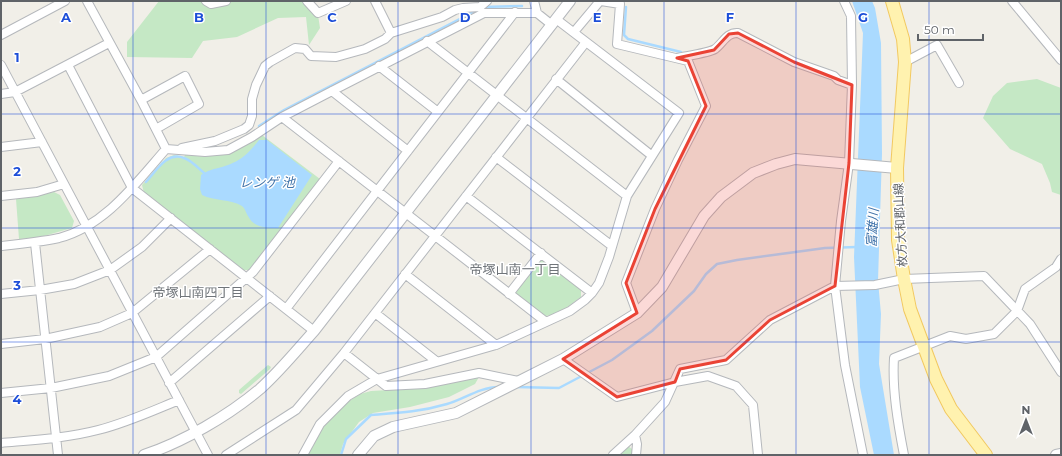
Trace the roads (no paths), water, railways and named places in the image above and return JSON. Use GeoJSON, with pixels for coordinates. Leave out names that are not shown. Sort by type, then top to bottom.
{"type":"FeatureCollection","features":[{"type":"Feature","properties":{"kind":"main road","name":"枚方大和郡山線"},"geometry":{"type":"LineString","coordinates":[[892,1],[903,39],[905,62],[897,168],[898,240],[910,309],[936,379],[951,409],[986,455]]}},
{"type":"Feature","properties":{"kind":"street"},"geometry":{"type":"LineString","coordinates":[[1,35],[54,3],[64,1]]}},
{"type":"Feature","properties":{"kind":"street"},"geometry":{"type":"LineString","coordinates":[[87,1],[142,100],[156,129],[170,149]]}},
{"type":"Feature","properties":{"kind":"street"},"geometry":{"type":"LineString","coordinates":[[206,1],[211,4],[226,1]]}},
{"type":"Feature","properties":{"kind":"street"},"geometry":{"type":"LineString","coordinates":[[307,1],[318,12],[346,1]]}},
{"type":"Feature","properties":{"kind":"street"},"geometry":{"type":"LineString","coordinates":[[374,1],[391,33]]}},
{"type":"Feature","properties":{"kind":"street"},"geometry":{"type":"LineString","coordinates":[[170,149],[205,152],[228,150],[252,138],[282,117],[427,41],[482,10],[488,1]]}},
{"type":"Feature","properties":{"kind":"street"},"geometry":{"type":"LineString","coordinates":[[534,1],[537,13]]}},
{"type":"Feature","properties":{"kind":"street"},"geometry":{"type":"LineString","coordinates":[[144,455],[163,449],[196,432],[233,408],[260,389],[287,361],[314,331],[498,96],[570,1]]}},
{"type":"Feature","properties":{"kind":"street"},"geometry":{"type":"LineString","coordinates":[[574,32],[601,1],[620,4],[617,44],[688,61],[706,106],[655,209],[626,283],[636,313]]}},
{"type":"Feature","properties":{"kind":"street"},"geometry":{"type":"LineString","coordinates":[[844,1],[851,16],[853,164],[841,221],[838,286],[845,365],[863,455]]}},
{"type":"Feature","properties":{"kind":"street"},"geometry":{"type":"LineString","coordinates":[[1012,1],[1061,60]]}},
{"type":"Feature","properties":{"kind":"street"},"geometry":{"type":"LineString","coordinates":[[1,246],[60,237],[86,227],[112,208],[170,149],[215,141],[244,129],[249,125],[252,116],[252,98],[262,70],[270,62],[295,48],[305,49],[311,56],[336,57],[365,49],[385,40],[391,33],[442,17],[459,9],[537,13],[574,32],[678,113],[627,196],[599,283],[592,293],[570,311],[496,345],[377,378],[348,396],[320,424],[303,455]]}},
{"type":"Feature","properties":{"kind":"street"},"geometry":{"type":"LineString","coordinates":[[286,309],[515,12]]}},
{"type":"Feature","properties":{"kind":"street"},"geometry":{"type":"LineString","coordinates":[[677,58],[714,50],[729,34],[734,32],[794,62],[834,76],[838,80],[852,85]]}},
{"type":"Feature","properties":{"kind":"street"},"geometry":{"type":"LineString","coordinates":[[427,41],[627,196]]}},
{"type":"Feature","properties":{"kind":"street"},"geometry":{"type":"LineString","coordinates":[[226,455],[296,410],[344,353],[586,42]]}},
{"type":"Feature","properties":{"kind":"street"},"geometry":{"type":"LineString","coordinates":[[1,94],[15,92],[110,43]]}},
{"type":"Feature","properties":{"kind":"street"},"geometry":{"type":"LineString","coordinates":[[905,62],[937,45],[959,83]]}},
{"type":"Feature","properties":{"kind":"street"},"geometry":{"type":"LineString","coordinates":[[1,65],[208,455]]}},
{"type":"Feature","properties":{"kind":"street"},"geometry":{"type":"LineString","coordinates":[[68,65],[132,188],[314,331]]}},
{"type":"Feature","properties":{"kind":"street"},"geometry":{"type":"LineString","coordinates":[[379,66],[438,112]]}},
{"type":"Feature","properties":{"kind":"street"},"geometry":{"type":"LineString","coordinates":[[142,100],[185,76],[199,104],[156,129]]}},
{"type":"Feature","properties":{"kind":"street"},"geometry":{"type":"LineString","coordinates":[[556,80],[651,155]]}},
{"type":"Feature","properties":{"kind":"street"},"geometry":{"type":"LineString","coordinates":[[332,91],[408,151]]}},
{"type":"Feature","properties":{"kind":"street"},"geometry":{"type":"LineString","coordinates":[[282,117],[546,322]]}},
{"type":"Feature","properties":{"kind":"street"},"geometry":{"type":"LineString","coordinates":[[1,147],[42,142]]}},
{"type":"Feature","properties":{"kind":"street"},"geometry":{"type":"LineString","coordinates":[[496,157],[612,246]]}},
{"type":"Feature","properties":{"kind":"street"},"geometry":{"type":"LineString","coordinates":[[358,455],[374,436],[392,427],[456,413],[562,359],[636,313],[662,287],[704,216],[721,197],[753,173],[776,164],[795,159],[897,168]]}},
{"type":"Feature","properties":{"kind":"street"},"geometry":{"type":"LineString","coordinates":[[1,393],[51,388],[109,376],[156,357],[247,278],[339,161]]}},
{"type":"Feature","properties":{"kind":"street"},"geometry":{"type":"LineString","coordinates":[[1,196],[37,192],[64,184]]}},
{"type":"Feature","properties":{"kind":"street"},"geometry":{"type":"LineString","coordinates":[[466,196],[592,293]]}},
{"type":"Feature","properties":{"kind":"street"},"geometry":{"type":"LineString","coordinates":[[1,294],[40,290],[74,284],[110,270],[142,247],[171,218]]}},
{"type":"Feature","properties":{"kind":"street"},"geometry":{"type":"LineString","coordinates":[[35,242],[58,455]]}},
{"type":"Feature","properties":{"kind":"street"},"geometry":{"type":"LineString","coordinates":[[1,344],[46,339],[100,327],[132,313],[210,249]]}},
{"type":"Feature","properties":{"kind":"street"},"geometry":{"type":"LineString","coordinates":[[509,294],[541,253]]}},
{"type":"Feature","properties":{"kind":"street"},"geometry":{"type":"LineString","coordinates":[[904,455],[897,410],[894,358],[950,336],[966,338],[994,334],[1017,311],[1025,289],[1056,267],[1061,259]]}},
{"type":"Feature","properties":{"kind":"street"},"geometry":{"type":"LineString","coordinates":[[405,274],[496,345]]}},
{"type":"Feature","properties":{"kind":"street"},"geometry":{"type":"LineString","coordinates":[[613,455],[635,435],[665,402],[680,369],[726,360],[770,320],[838,286],[875,285],[904,279],[984,276],[1030,324],[1061,372]]}},
{"type":"Feature","properties":{"kind":"street"},"geometry":{"type":"LineString","coordinates":[[169,382],[270,296]]}},
{"type":"Feature","properties":{"kind":"street"},"geometry":{"type":"LineString","coordinates":[[375,313],[436,362]]}},
{"type":"Feature","properties":{"kind":"street"},"geometry":{"type":"LineString","coordinates":[[344,353],[386,386],[425,384],[479,373],[518,381]]}},
{"type":"Feature","properties":{"kind":"street"},"geometry":{"type":"LineString","coordinates":[[562,359],[617,397],[674,382],[708,376],[736,386],[753,405],[758,455]]}},
{"type":"Feature","properties":{"kind":"street"},"geometry":{"type":"LineString","coordinates":[[1,443],[56,437],[98,430],[141,417],[178,400]]}},
{"type":"Feature","properties":{"kind":"street"},"geometry":{"type":"LineString","coordinates":[[635,435],[636,455]]}},
{"type":"Feature","properties":{"kind":"street"},"geometry":{"type":"LineString","coordinates":[[1056,455],[1061,454]]}},
{"type":"Feature","properties":{"kind":"water","name":"富雄川"},"geometry":{"type":"Polygon","coordinates":[[[852,1],[872,1],[875,8],[881,43],[882,154],[878,281],[881,314],[879,364],[894,455],[874,455],[860,387],[854,257],[863,33],[852,1]]]}},
{"type":"Feature","properties":{"kind":"water","name":"レンゲ 池"},"geometry":{"type":"Polygon","coordinates":[[[259,140],[267,140],[312,175],[278,228],[257,225],[247,215],[242,206],[233,202],[202,195],[200,189],[201,175],[239,160],[247,154],[259,140]]]}},
{"type":"Feature","properties":{"kind":"waterway"},"geometry":{"type":"LineString","coordinates":[[484,7],[522,6]]}},
{"type":"Feature","properties":{"kind":"waterway"},"geometry":{"type":"LineString","coordinates":[[626,7],[624,35],[628,39],[681,52]]}},
{"type":"Feature","properties":{"kind":"waterway"},"geometry":{"type":"LineString","coordinates":[[259,126],[284,110],[477,10]]}},
{"type":"Feature","properties":{"kind":"waterway"},"geometry":{"type":"LineString","coordinates":[[146,182],[162,163],[172,157],[187,159],[204,173]]}},
{"type":"Feature","properties":{"kind":"waterway","name":"富雄川"},"geometry":{"type":"LineString","coordinates":[[516,387],[559,388],[612,360],[652,331],[694,291],[706,274],[717,264],[825,248],[857,247]]}},
{"type":"Feature","properties":{"kind":"waterway"},"geometry":{"type":"LineString","coordinates":[[341,455],[346,439],[371,415],[428,409],[453,402],[485,389],[499,387]]}},
{"type":"Feature","properties":{"kind":"district","name":"帝塚山南一丁目"},"geometry":{"type":"Point","coordinates":[515,269]}},
{"type":"Feature","properties":{"kind":"district","name":"帝塚山南四丁目"},"geometry":{"type":"Point","coordinates":[198,292]}}]}
